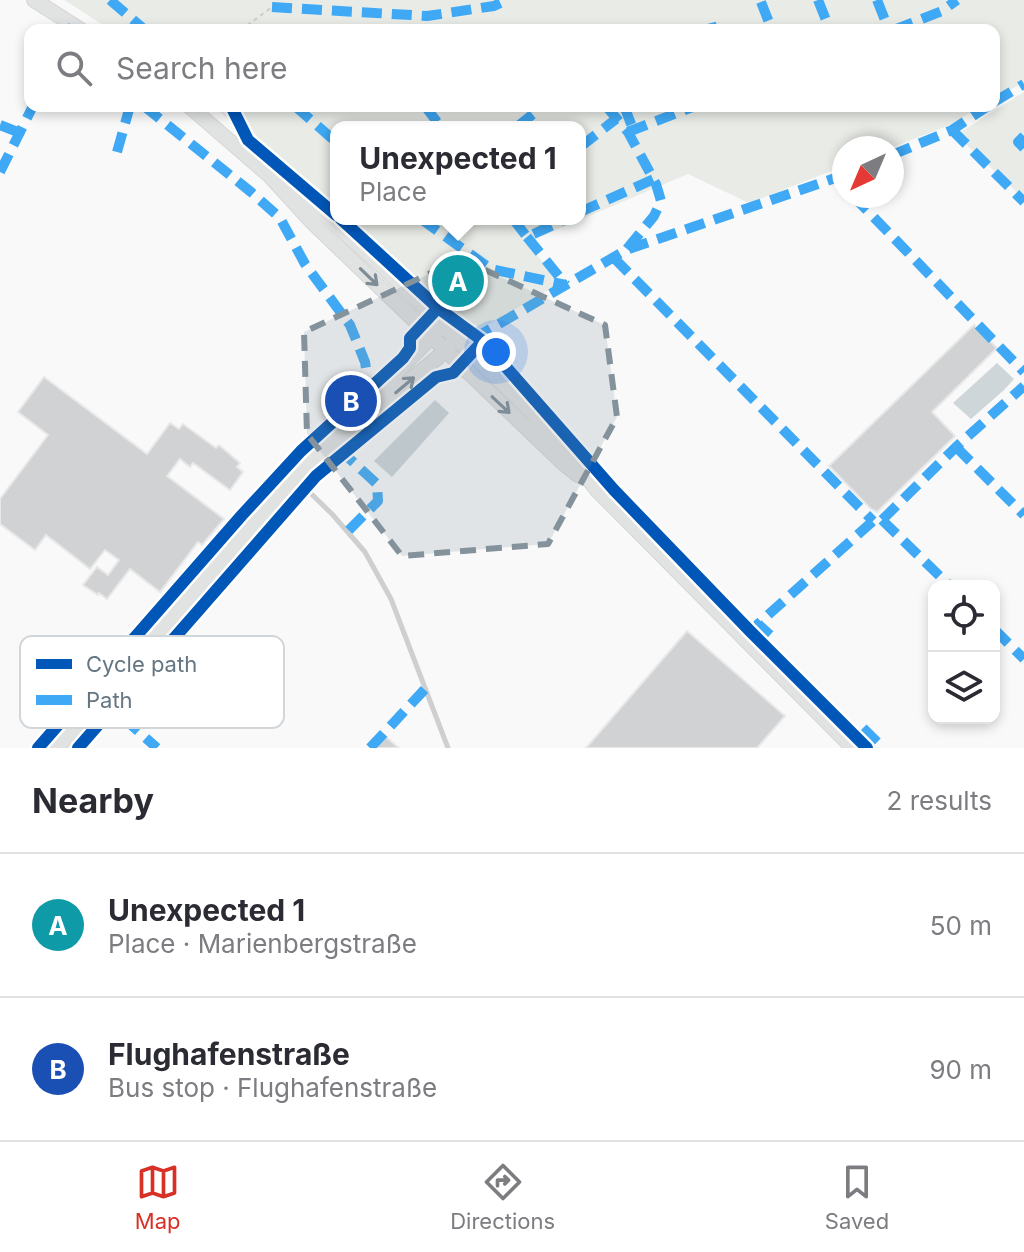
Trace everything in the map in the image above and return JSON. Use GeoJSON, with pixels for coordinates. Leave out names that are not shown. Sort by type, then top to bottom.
{"type":"FeatureCollection","features":[{"type":"Feature","properties":{"kind":"main road"},"geometry":{"type":"LineString","coordinates":[[34,0],[72,24]]}},
{"type":"Feature","properties":{"kind":"main road"},"geometry":{"type":"LineString","coordinates":[[196,112],[270,176],[330,219]]}},
{"type":"Feature","properties":{"kind":"main road"},"geometry":{"type":"LineString","coordinates":[[270,176],[313,223],[445,351],[562,462],[597,490],[853,748]]}},
{"type":"Feature","properties":{"kind":"main road"},"geometry":{"type":"LineString","coordinates":[[337,225],[527,407],[597,490]]}},
{"type":"Feature","properties":{"kind":"main road"},"geometry":{"type":"LineString","coordinates":[[156,636],[315,458],[329,438],[443,325]]}},
{"type":"Feature","properties":{"kind":"main road"},"geometry":{"type":"LineString","coordinates":[[315,458],[335,445],[445,351],[455,337]]}},
{"type":"Feature","properties":{"kind":"main road"},"geometry":{"type":"LineString","coordinates":[[57,748],[75,728]]}},
{"type":"Feature","properties":{"kind":"lane"},"geometry":{"type":"LineString","coordinates":[[295,478],[365,552],[391,599],[448,748]]}},
{"type":"Feature","properties":{"kind":"path"},"geometry":{"type":"LineString","coordinates":[[249,24],[272,7],[276,0]]}},
{"type":"Feature","properties":{"kind":"highlighted area"},"geometry":{"type":"Polygon","coordinates":[[[461,259],[605,325],[617,417],[548,544],[402,556],[307,434],[304,332],[461,259]]]}},
{"type":"Feature","properties":{"kind":"shaded area"},"geometry":{"type":"Polygon","coordinates":[[[64,0],[1024,0],[1024,82],[1000,96],[1000,24],[102,24],[64,0]]]}},
{"type":"Feature","properties":{"kind":"shaded area"},"geometry":{"type":"Polygon","coordinates":[[[1024,92],[1024,199],[956,135],[992,112],[1000,112],[1000,107],[1024,92]]]}},
{"type":"Feature","properties":{"kind":"shaded area"},"geometry":{"type":"Polygon","coordinates":[[[220,112],[972,112],[947,126],[904,143],[904,136],[832,136],[832,171],[749,203],[688,174],[586,217],[586,121],[330,121],[330,205],[220,112]]]}},
{"type":"Feature","properties":{"kind":"shaded area"},"geometry":{"type":"Polygon","coordinates":[[[353,225],[568,225],[528,243],[559,284],[472,334],[353,225]]]}},
{"type":"Feature","properties":{"kind":"shaded area"},"geometry":{"type":"Polygon","coordinates":[[[997,363],[1014,379],[971,419],[953,403],[997,363]]]}},
{"type":"Feature","properties":{"kind":"shaded area"},"geometry":{"type":"Polygon","coordinates":[[[435,400],[449,413],[392,477],[374,461],[435,400]]]}},
{"type":"Feature","properties":{"kind":"building"},"geometry":{"type":"Polygon","coordinates":[[[974,325],[997,348],[932,412],[955,436],[877,512],[871,509],[829,466],[974,325]]]}},
{"type":"Feature","properties":{"kind":"building"},"geometry":{"type":"Polygon","coordinates":[[[44,377],[147,454],[170,423],[179,429],[183,424],[216,448],[219,445],[240,463],[237,467],[243,472],[230,490],[193,463],[190,467],[180,459],[167,476],[224,519],[202,545],[198,542],[160,592],[130,569],[107,599],[83,585],[97,567],[108,575],[119,560],[105,550],[90,569],[46,535],[35,550],[0,524],[0,499],[48,435],[18,412],[44,377]]]}},
{"type":"Feature","properties":{"kind":"building"},"geometry":{"type":"Polygon","coordinates":[[[687,631],[785,716],[757,748],[586,748],[687,631]]]}},
{"type":"Feature","properties":{"kind":"building"},"geometry":{"type":"Polygon","coordinates":[[[385,736],[399,748],[375,748],[385,736]]]}},
{"type":"Feature","properties":{"kind":"waterway"},"geometry":{"type":"LineString","coordinates":[[259,536],[295,494]]}},
{"type":"Feature","properties":{"kind":"waterway"},"geometry":{"type":"LineString","coordinates":[[171,636],[255,541]]}},
{"type":"Feature","properties":{"kind":"waterway"},"geometry":{"type":"LineString","coordinates":[[72,748],[89,728]]}},
{"type":"Feature","properties":{"kind":"marked path"},"geometry":{"type":"LineString","coordinates":[[110,0],[138,24]]}},
{"type":"Feature","properties":{"kind":"marked path"},"geometry":{"type":"LineString","coordinates":[[272,7],[427,16],[494,6],[507,0]]}},
{"type":"Feature","properties":{"kind":"marked path"},"geometry":{"type":"LineString","coordinates":[[818,0],[828,24]]}},
{"type":"Feature","properties":{"kind":"marked path"},"geometry":{"type":"LineString","coordinates":[[877,0],[887,24]]}},
{"type":"Feature","properties":{"kind":"marked path"},"geometry":{"type":"LineString","coordinates":[[909,24],[942,11],[957,0]]}},
{"type":"Feature","properties":{"kind":"marked path"},"geometry":{"type":"LineString","coordinates":[[761,2],[770,24]]}},
{"type":"Feature","properties":{"kind":"marked path"},"geometry":{"type":"LineString","coordinates":[[1000,98],[1024,84]]}},
{"type":"Feature","properties":{"kind":"marked path"},"geometry":{"type":"LineString","coordinates":[[0,172],[30,112]]}},
{"type":"Feature","properties":{"kind":"marked path"},"geometry":{"type":"LineString","coordinates":[[117,152],[128,112]]}},
{"type":"Feature","properties":{"kind":"marked path"},"geometry":{"type":"LineString","coordinates":[[151,112],[280,218],[305,264],[350,325],[365,362],[370,393]]}},
{"type":"Feature","properties":{"kind":"marked path"},"geometry":{"type":"LineString","coordinates":[[302,112],[330,137]]}},
{"type":"Feature","properties":{"kind":"marked path"},"geometry":{"type":"LineString","coordinates":[[430,112],[436,121]]}},
{"type":"Feature","properties":{"kind":"marked path"},"geometry":{"type":"LineString","coordinates":[[524,121],[536,112]]}},
{"type":"Feature","properties":{"kind":"marked path"},"geometry":{"type":"LineString","coordinates":[[611,112],[628,132],[656,184],[661,201],[654,216],[626,250]]}},
{"type":"Feature","properties":{"kind":"marked path"},"geometry":{"type":"LineString","coordinates":[[626,112],[633,129]]}},
{"type":"Feature","properties":{"kind":"marked path"},"geometry":{"type":"LineString","coordinates":[[628,132],[680,112]]}},
{"type":"Feature","properties":{"kind":"marked path"},"geometry":{"type":"LineString","coordinates":[[904,150],[952,130],[979,112]]}},
{"type":"Feature","properties":{"kind":"marked path"},"geometry":{"type":"LineString","coordinates":[[586,142],[616,119]]}},
{"type":"Feature","properties":{"kind":"marked path"},"geometry":{"type":"LineString","coordinates":[[0,125],[20,133]]}},
{"type":"Feature","properties":{"kind":"marked path"},"geometry":{"type":"LineString","coordinates":[[952,130],[1024,202]]}},
{"type":"Feature","properties":{"kind":"marked path"},"geometry":{"type":"LineString","coordinates":[[1024,136],[1018,142],[1024,148]]}},
{"type":"Feature","properties":{"kind":"marked path"},"geometry":{"type":"LineString","coordinates":[[586,209],[654,179]]}},
{"type":"Feature","properties":{"kind":"marked path"},"geometry":{"type":"LineString","coordinates":[[473,339],[626,250],[832,179]]}},
{"type":"Feature","properties":{"kind":"marked path"},"geometry":{"type":"LineString","coordinates":[[865,208],[1024,372]]}},
{"type":"Feature","properties":{"kind":"marked path"},"geometry":{"type":"LineString","coordinates":[[429,225],[491,269],[566,285]]}},
{"type":"Feature","properties":{"kind":"marked path"},"geometry":{"type":"LineString","coordinates":[[518,225],[527,237],[553,225]]}},
{"type":"Feature","properties":{"kind":"marked path"},"geometry":{"type":"LineString","coordinates":[[527,237],[566,285]]}},
{"type":"Feature","properties":{"kind":"marked path"},"geometry":{"type":"LineString","coordinates":[[614,258],[873,521]]}},
{"type":"Feature","properties":{"kind":"marked path"},"geometry":{"type":"LineString","coordinates":[[770,635],[758,624],[873,521],[882,520],[1024,386]]}},
{"type":"Feature","properties":{"kind":"marked path"},"geometry":{"type":"LineString","coordinates":[[956,447],[1024,515]]}},
{"type":"Feature","properties":{"kind":"marked path"},"geometry":{"type":"LineString","coordinates":[[339,449],[377,484],[378,501],[347,532]]}},
{"type":"Feature","properties":{"kind":"marked path"},"geometry":{"type":"LineString","coordinates":[[882,520],[944,580]]}},
{"type":"Feature","properties":{"kind":"marked path"},"geometry":{"type":"LineString","coordinates":[[1000,635],[1024,659]]}},
{"type":"Feature","properties":{"kind":"marked path"},"geometry":{"type":"LineString","coordinates":[[370,748],[425,689]]}},
{"type":"Feature","properties":{"kind":"marked path"},"geometry":{"type":"LineString","coordinates":[[135,728],[157,748]]}},
{"type":"Feature","properties":{"kind":"marked path"},"geometry":{"type":"LineString","coordinates":[[863,728],[883,748]]}},
{"type":"Feature","properties":{"kind":"cycle path"},"geometry":{"type":"LineString","coordinates":[[234,112],[248,140],[330,210]]}},
{"type":"Feature","properties":{"kind":"cycle path"},"geometry":{"type":"LineString","coordinates":[[348,225],[438,308],[483,341],[614,490],[867,748]]}},
{"type":"Feature","properties":{"kind":"cycle path"},"geometry":{"type":"LineString","coordinates":[[136,636],[301,451],[403,358],[410,348],[410,338],[438,308]]}},
{"type":"Feature","properties":{"kind":"cycle path"},"geometry":{"type":"LineString","coordinates":[[176,636],[316,476],[436,377],[453,373],[483,341]]}},
{"type":"Feature","properties":{"kind":"cycle path"},"geometry":{"type":"LineString","coordinates":[[38,748],[56,728]]}},
{"type":"Feature","properties":{"kind":"cycle path"},"geometry":{"type":"LineString","coordinates":[[78,748],[96,728]]}},
{"type":"Feature","properties":{"kind":"place","name":"Unexpected 1"},"geometry":{"type":"Point","coordinates":[458,281]}},
{"type":"Feature","properties":{"kind":"place","name":"Flughafenstraße"},"geometry":{"type":"Point","coordinates":[351,401]}}]}
